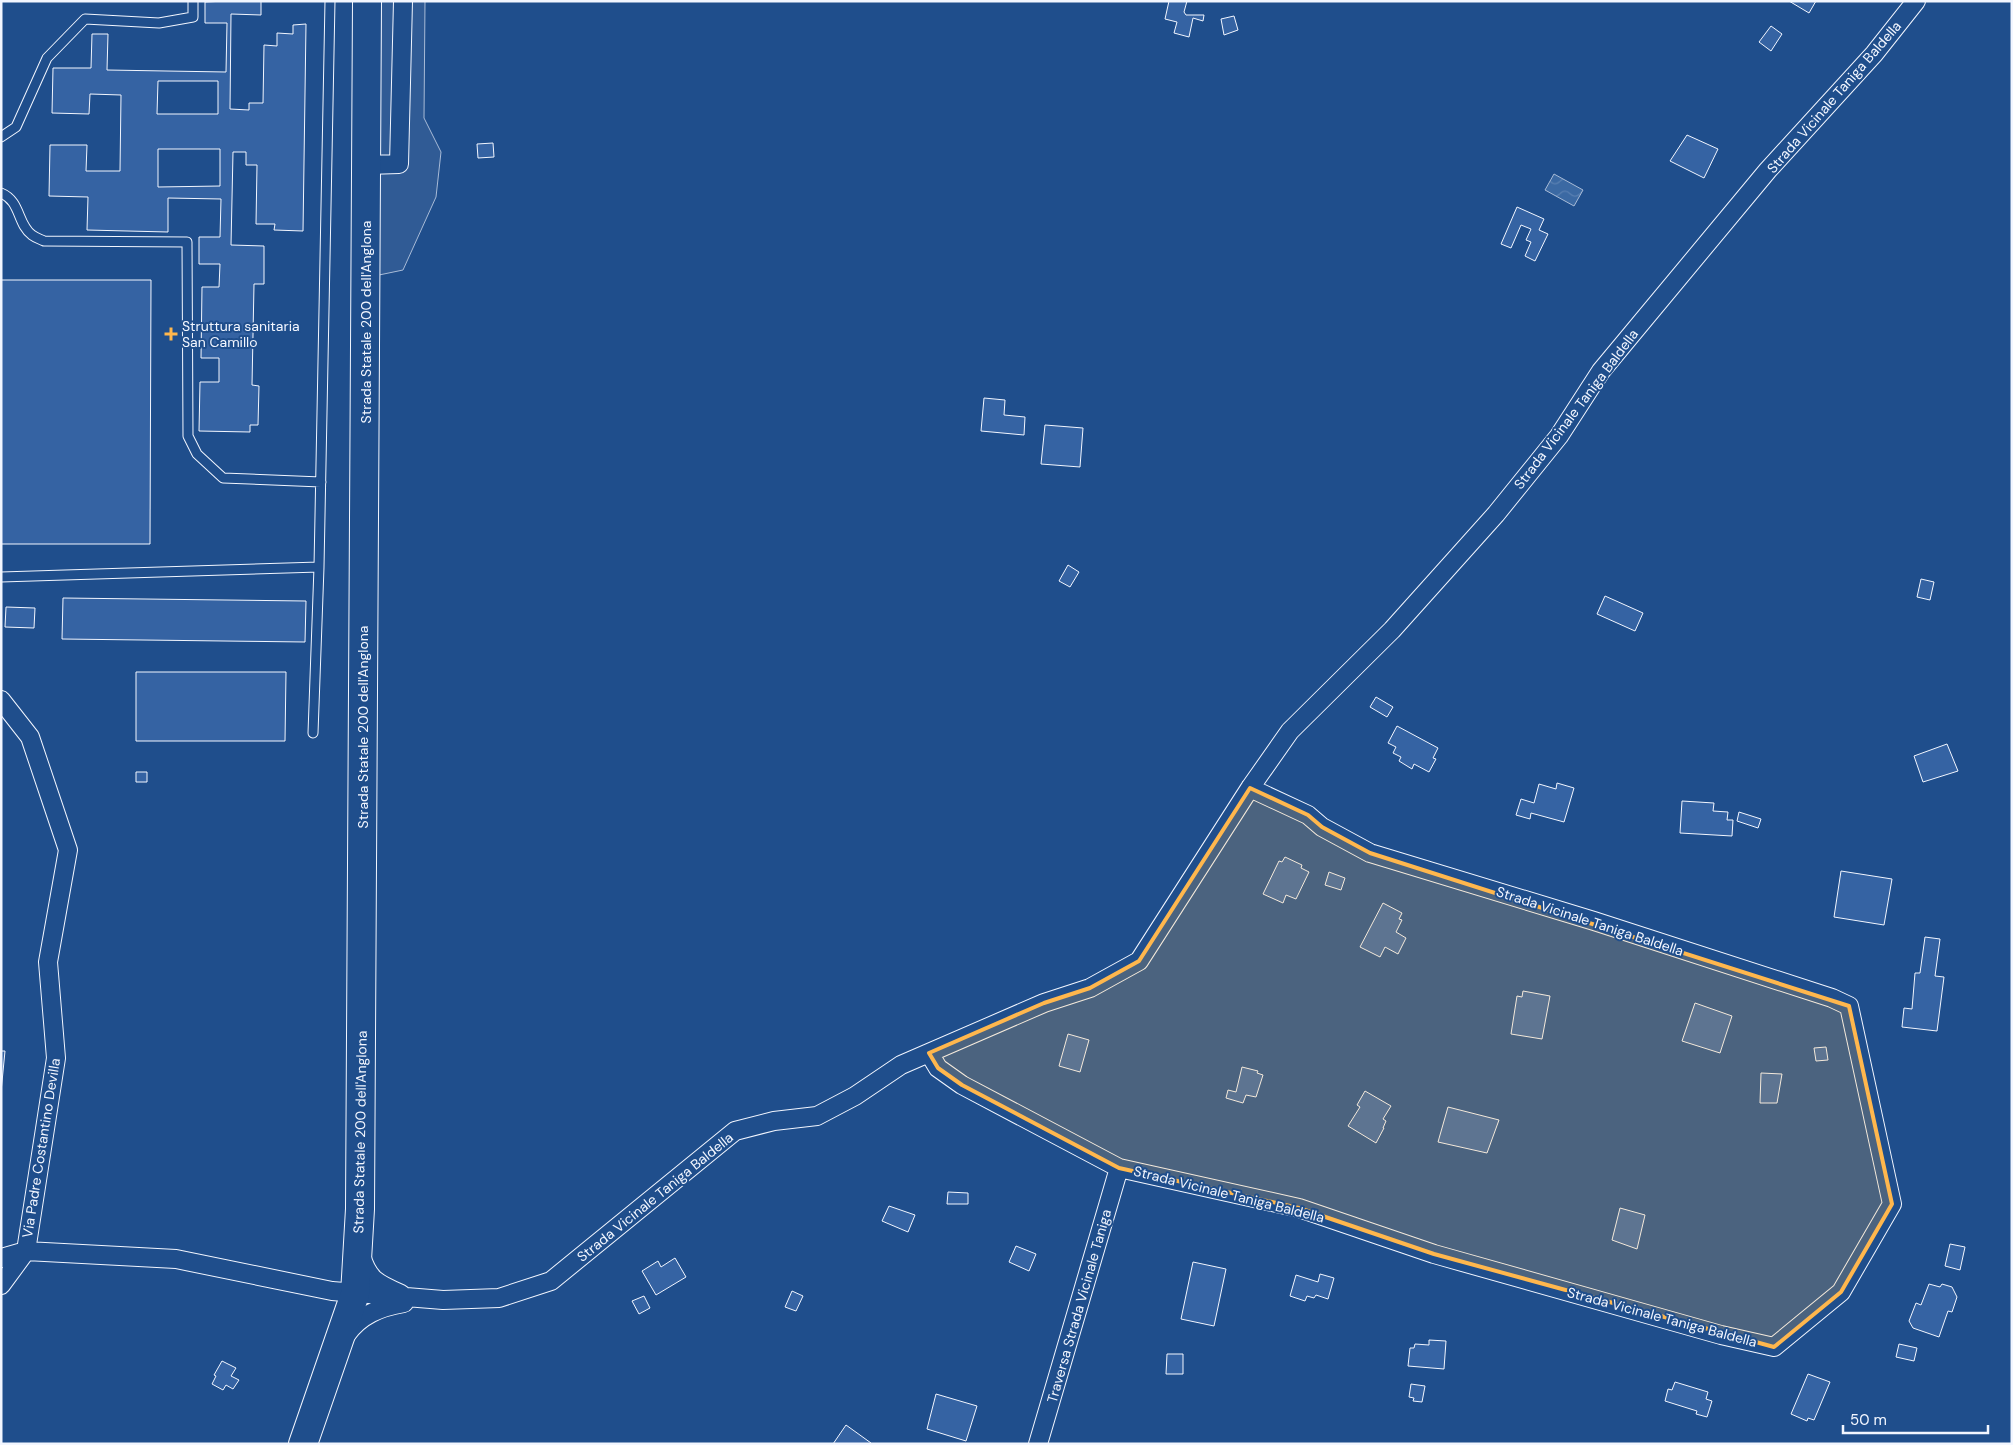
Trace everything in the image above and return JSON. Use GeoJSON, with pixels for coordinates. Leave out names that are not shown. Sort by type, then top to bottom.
{"type":"FeatureCollection","features":[{"type":"Feature","properties":{"kind":"main road","name":"Strada Statale 200 dell'Anglona"},"geometry":{"type":"LineString","coordinates":[[303,1444],[355,1294],[360,1199],[367,1]]}},
{"type":"Feature","properties":{"kind":"street"},"geometry":{"type":"LineString","coordinates":[[367,165],[399,164],[403,1]]}},
{"type":"Feature","properties":{"kind":"street","name":"Strada Vicinale Taniga Baldella"},"geometry":{"type":"LineString","coordinates":[[355,1294],[431,1299],[499,1298],[551,1281],[735,1131],[774,1121],[817,1116],[855,1096],[901,1065],[1044,1003],[1090,988],[1139,961],[1250,788],[1290,731],[1392,630],[1496,514],[1559,436],[1601,371],[1768,170],[1874,54],[1916,1]]}},
{"type":"Feature","properties":{"kind":"street","name":"Via Padre Costantino Devilla"},"geometry":{"type":"LineString","coordinates":[[1,700],[30,737],[68,850],[48,962],[56,1058],[26,1251],[176,1259],[355,1294]]}},
{"type":"Feature","properties":{"kind":"street","name":"Strada Vicinale Taniga Baldella"},"geometry":{"type":"LineString","coordinates":[[929,1053],[938,1068],[962,1085],[1119,1168],[1299,1208],[1434,1254],[1712,1333],[1774,1347],[1841,1292],[1892,1204],[1849,1006],[1832,998],[1594,921],[1370,853],[1322,828],[1308,815],[1250,788]]}},
{"type":"Feature","properties":{"kind":"street","name":"Traversa Strada Vicinale Taniga"},"geometry":{"type":"LineString","coordinates":[[1038,1444],[1119,1168]]}},
{"type":"Feature","properties":{"kind":"street","name":"Strada Vicinale Taniga Baldella"},"geometry":{"type":"LineString","coordinates":[[358,1242],[365,1268],[370,1277],[410,1298]]}},
{"type":"Feature","properties":{"kind":"street"},"geometry":{"type":"LineString","coordinates":[[1,1258],[26,1251]]}},
{"type":"Feature","properties":{"kind":"street"},"geometry":{"type":"LineString","coordinates":[[1,1285],[26,1251]]}},
{"type":"Feature","properties":{"kind":"street","name":"Strada Vicinale Taniga Baldella"},"geometry":{"type":"LineString","coordinates":[[335,1350],[358,1321],[375,1310],[431,1299]]}},
{"type":"Feature","properties":{"kind":"lane"},"geometry":{"type":"LineString","coordinates":[[1,137],[16,128],[47,58],[85,19],[167,22],[193,17],[193,1]]}},
{"type":"Feature","properties":{"kind":"lane"},"geometry":{"type":"LineString","coordinates":[[313,733],[321,482],[330,1]]}},
{"type":"Feature","properties":{"kind":"lane"},"geometry":{"type":"LineString","coordinates":[[1,193],[16,204],[22,222],[31,235],[44,241],[186,242],[188,436],[197,454],[223,478],[321,482]]}},
{"type":"Feature","properties":{"kind":"lane"},"geometry":{"type":"LineString","coordinates":[[1,578],[319,567]]}},
{"type":"Feature","properties":{"kind":"highlighted area"},"geometry":{"type":"Polygon","coordinates":[[[1250,788],[1308,815],[1322,827],[1370,853],[1849,1006],[1892,1204],[1841,1292],[1774,1347],[1434,1254],[1299,1208],[1119,1168],[962,1085],[938,1068],[929,1053],[1044,1003],[1090,988],[1139,961],[1250,788]]]}},
{"type":"Feature","properties":{"kind":"shaded area"},"geometry":{"type":"Polygon","coordinates":[[[381,1],[425,1],[424,118],[441,152],[436,197],[403,270],[379,275],[381,1]]]}},
{"type":"Feature","properties":{"kind":"water"},"geometry":{"type":"Polygon","coordinates":[[[1554,174],[1583,190],[1574,206],[1545,190],[1554,174]]]}},
{"type":"Feature","properties":{"kind":"building"},"geometry":{"type":"Polygon","coordinates":[[[261,1],[261,15],[231,14],[230,109],[249,110],[249,103],[263,103],[264,45],[277,46],[277,33],[293,34],[293,25],[306,24],[303,231],[274,230],[275,224],[256,224],[257,165],[246,165],[246,152],[233,152],[231,245],[264,246],[264,284],[254,284],[252,385],[259,386],[258,425],[250,425],[250,432],[199,431],[200,382],[219,382],[219,358],[201,358],[202,287],[219,287],[220,264],[199,264],[199,237],[220,237],[221,199],[168,198],[168,232],[87,230],[88,197],[49,196],[50,145],[87,145],[86,171],[120,171],[121,95],[90,94],[89,114],[52,113],[53,68],[91,68],[92,34],[108,34],[107,70],[226,72],[227,23],[205,23],[205,2],[261,1]],[[158,81],[157,114],[218,114],[218,81],[158,81]],[[158,149],[158,187],[220,186],[220,149],[158,149]]]}},
{"type":"Feature","properties":{"kind":"building"},"geometry":{"type":"Polygon","coordinates":[[[1169,1],[1187,1],[1184,12],[1186,15],[1204,15],[1203,21],[1193,18],[1189,37],[1174,33],[1177,22],[1165,19],[1169,1]]]}},
{"type":"Feature","properties":{"kind":"building"},"geometry":{"type":"Polygon","coordinates":[[[1789,1],[1816,1],[1809,13],[1789,1]]]}},
{"type":"Feature","properties":{"kind":"building"},"geometry":{"type":"Polygon","coordinates":[[[1234,16],[1238,30],[1224,35],[1221,19],[1234,16]]]}},
{"type":"Feature","properties":{"kind":"building"},"geometry":{"type":"Polygon","coordinates":[[[1771,26],[1782,34],[1771,51],[1759,42],[1771,26]]]}},
{"type":"Feature","properties":{"kind":"building"},"geometry":{"type":"Polygon","coordinates":[[[1687,135],[1718,149],[1704,178],[1670,161],[1687,135]]]}},
{"type":"Feature","properties":{"kind":"building"},"geometry":{"type":"Polygon","coordinates":[[[493,143],[494,157],[478,158],[477,144],[493,143]]]}},
{"type":"Feature","properties":{"kind":"building"},"geometry":{"type":"Polygon","coordinates":[[[1517,207],[1544,219],[1539,230],[1548,234],[1535,261],[1525,256],[1531,242],[1526,240],[1531,229],[1521,225],[1511,248],[1501,244],[1517,207]]]}},
{"type":"Feature","properties":{"kind":"building"},"geometry":{"type":"Polygon","coordinates":[[[1,280],[151,280],[150,544],[1,544],[1,280]]]}},
{"type":"Feature","properties":{"kind":"building"},"geometry":{"type":"Polygon","coordinates":[[[984,398],[1005,400],[1004,415],[1025,417],[1024,435],[981,431],[984,398]]]}},
{"type":"Feature","properties":{"kind":"building"},"geometry":{"type":"Polygon","coordinates":[[[1045,425],[1083,428],[1080,467],[1041,464],[1045,425]]]}},
{"type":"Feature","properties":{"kind":"building"},"geometry":{"type":"Polygon","coordinates":[[[1068,565],[1079,572],[1070,587],[1059,581],[1068,565]]]}},
{"type":"Feature","properties":{"kind":"building"},"geometry":{"type":"Polygon","coordinates":[[[1921,579],[1934,582],[1930,600],[1917,597],[1921,579]]]}},
{"type":"Feature","properties":{"kind":"building"},"geometry":{"type":"Polygon","coordinates":[[[1605,596],[1643,613],[1635,631],[1597,614],[1605,596]]]}},
{"type":"Feature","properties":{"kind":"building"},"geometry":{"type":"Polygon","coordinates":[[[63,598],[306,601],[305,642],[62,639],[63,598]]]}},
{"type":"Feature","properties":{"kind":"building"},"geometry":{"type":"Polygon","coordinates":[[[6,607],[35,608],[34,628],[5,627],[6,607]]]}},
{"type":"Feature","properties":{"kind":"building"},"geometry":{"type":"Polygon","coordinates":[[[136,672],[286,672],[285,741],[136,741],[136,672]]]}},
{"type":"Feature","properties":{"kind":"building"},"geometry":{"type":"Polygon","coordinates":[[[1376,697],[1393,707],[1387,717],[1370,707],[1376,697]]]}},
{"type":"Feature","properties":{"kind":"building"},"geometry":{"type":"Polygon","coordinates":[[[1397,726],[1438,748],[1433,758],[1436,759],[1429,772],[1414,764],[1412,769],[1399,761],[1401,757],[1393,753],[1396,747],[1388,743],[1397,726]]]}},
{"type":"Feature","properties":{"kind":"building"},"geometry":{"type":"Polygon","coordinates":[[[1947,744],[1958,771],[1923,782],[1914,756],[1947,744]]]}},
{"type":"Feature","properties":{"kind":"building"},"geometry":{"type":"Polygon","coordinates":[[[136,772],[147,772],[147,782],[136,782],[136,772]]]}},
{"type":"Feature","properties":{"kind":"building"},"geometry":{"type":"Polygon","coordinates":[[[1557,783],[1574,788],[1564,822],[1531,813],[1530,819],[1516,815],[1521,799],[1534,803],[1539,784],[1556,789],[1557,783]]]}},
{"type":"Feature","properties":{"kind":"building"},"geometry":{"type":"Polygon","coordinates":[[[1682,801],[1714,803],[1713,811],[1728,812],[1727,820],[1733,820],[1732,836],[1680,833],[1682,801]]]}},
{"type":"Feature","properties":{"kind":"building"},"geometry":{"type":"Polygon","coordinates":[[[1739,812],[1761,819],[1758,828],[1737,821],[1739,812]]]}},
{"type":"Feature","properties":{"kind":"building"},"geometry":{"type":"Polygon","coordinates":[[[1285,857],[1302,865],[1301,868],[1309,872],[1296,899],[1286,895],[1283,903],[1263,894],[1279,861],[1282,862],[1285,857]]]}},
{"type":"Feature","properties":{"kind":"building"},"geometry":{"type":"Polygon","coordinates":[[[1841,871],[1892,879],[1884,925],[1834,917],[1841,871]]]}},
{"type":"Feature","properties":{"kind":"building"},"geometry":{"type":"Polygon","coordinates":[[[1329,872],[1345,878],[1341,890],[1325,885],[1329,872]]]}},
{"type":"Feature","properties":{"kind":"building"},"geometry":{"type":"Polygon","coordinates":[[[1383,903],[1402,913],[1399,919],[1402,920],[1396,932],[1406,938],[1398,954],[1385,947],[1380,957],[1360,947],[1383,903]]]}},
{"type":"Feature","properties":{"kind":"building"},"geometry":{"type":"Polygon","coordinates":[[[1925,937],[1940,939],[1935,976],[1944,977],[1937,1031],[1902,1027],[1904,1008],[1912,1009],[1915,973],[1920,973],[1925,937]]]}},
{"type":"Feature","properties":{"kind":"building"},"geometry":{"type":"Polygon","coordinates":[[[1523,991],[1550,996],[1542,1039],[1511,1034],[1517,996],[1522,997],[1523,991]]]}},
{"type":"Feature","properties":{"kind":"building"},"geometry":{"type":"Polygon","coordinates":[[[1695,1003],[1732,1016],[1720,1053],[1682,1041],[1695,1003]]]}},
{"type":"Feature","properties":{"kind":"building"},"geometry":{"type":"Polygon","coordinates":[[[1068,1034],[1089,1040],[1080,1072],[1059,1066],[1068,1034]]]}},
{"type":"Feature","properties":{"kind":"building"},"geometry":{"type":"Polygon","coordinates":[[[1826,1047],[1828,1060],[1816,1061],[1814,1048],[1826,1047]]]}},
{"type":"Feature","properties":{"kind":"building"},"geometry":{"type":"Polygon","coordinates":[[[1,1051],[5,1051],[1,1092],[1,1051]]]}},
{"type":"Feature","properties":{"kind":"building"},"geometry":{"type":"Polygon","coordinates":[[[1242,1067],[1258,1071],[1257,1073],[1263,1075],[1256,1097],[1246,1095],[1243,1103],[1226,1098],[1228,1090],[1236,1092],[1242,1067]]]}},
{"type":"Feature","properties":{"kind":"building"},"geometry":{"type":"Polygon","coordinates":[[[1761,1073],[1782,1074],[1777,1103],[1760,1103],[1761,1073]]]}},
{"type":"Feature","properties":{"kind":"building"},"geometry":{"type":"Polygon","coordinates":[[[1365,1091],[1391,1106],[1383,1119],[1386,1121],[1384,1128],[1376,1143],[1348,1126],[1360,1107],[1357,1105],[1365,1091]]]}},
{"type":"Feature","properties":{"kind":"building"},"geometry":{"type":"Polygon","coordinates":[[[1448,1107],[1499,1120],[1487,1153],[1438,1142],[1448,1107]]]}},
{"type":"Feature","properties":{"kind":"building"},"geometry":{"type":"Polygon","coordinates":[[[948,1192],[968,1193],[968,1204],[947,1204],[948,1192]]]}},
{"type":"Feature","properties":{"kind":"building"},"geometry":{"type":"Polygon","coordinates":[[[889,1206],[915,1215],[908,1232],[882,1221],[889,1206]]]}},
{"type":"Feature","properties":{"kind":"building"},"geometry":{"type":"Polygon","coordinates":[[[1620,1208],[1645,1215],[1637,1249],[1612,1240],[1620,1208]]]}},
{"type":"Feature","properties":{"kind":"building"},"geometry":{"type":"Polygon","coordinates":[[[1950,1244],[1965,1247],[1960,1270],[1945,1266],[1950,1244]]]}},
{"type":"Feature","properties":{"kind":"building"},"geometry":{"type":"Polygon","coordinates":[[[1016,1246],[1036,1254],[1029,1271],[1009,1262],[1016,1246]]]}},
{"type":"Feature","properties":{"kind":"building"},"geometry":{"type":"Polygon","coordinates":[[[675,1258],[686,1277],[656,1295],[642,1271],[658,1261],[661,1267],[675,1258]]]}},
{"type":"Feature","properties":{"kind":"building"},"geometry":{"type":"Polygon","coordinates":[[[1193,1262],[1226,1269],[1214,1326],[1181,1319],[1193,1262]]]}},
{"type":"Feature","properties":{"kind":"building"},"geometry":{"type":"Polygon","coordinates":[[[1320,1274],[1334,1278],[1328,1299],[1316,1295],[1314,1298],[1307,1296],[1305,1301],[1290,1296],[1296,1275],[1318,1282],[1320,1274]]]}},
{"type":"Feature","properties":{"kind":"building"},"geometry":{"type":"Polygon","coordinates":[[[1929,1284],[1940,1287],[1942,1284],[1952,1287],[1957,1297],[1952,1312],[1948,1311],[1939,1337],[1913,1328],[1909,1321],[1916,1303],[1921,1305],[1929,1284]]]}},
{"type":"Feature","properties":{"kind":"building"},"geometry":{"type":"Polygon","coordinates":[[[792,1291],[803,1296],[796,1311],[785,1307],[792,1291]]]}},
{"type":"Feature","properties":{"kind":"building"},"geometry":{"type":"Polygon","coordinates":[[[644,1296],[650,1308],[639,1314],[632,1301],[644,1296]]]}},
{"type":"Feature","properties":{"kind":"building"},"geometry":{"type":"Polygon","coordinates":[[[1429,1340],[1446,1341],[1444,1369],[1408,1366],[1410,1348],[1414,1348],[1415,1344],[1429,1345],[1429,1340]]]}},
{"type":"Feature","properties":{"kind":"building"},"geometry":{"type":"Polygon","coordinates":[[[1899,1344],[1917,1348],[1914,1361],[1896,1357],[1899,1344]]]}},
{"type":"Feature","properties":{"kind":"building"},"geometry":{"type":"Polygon","coordinates":[[[1167,1354],[1183,1354],[1183,1374],[1166,1374],[1167,1354]]]}},
{"type":"Feature","properties":{"kind":"building"},"geometry":{"type":"Polygon","coordinates":[[[222,1361],[236,1368],[231,1376],[239,1380],[233,1389],[226,1385],[223,1390],[212,1384],[216,1376],[214,1375],[222,1361]]]}},
{"type":"Feature","properties":{"kind":"building"},"geometry":{"type":"Polygon","coordinates":[[[1808,1374],[1830,1382],[1814,1420],[1808,1418],[1807,1421],[1791,1414],[1808,1374]]]}},
{"type":"Feature","properties":{"kind":"building"},"geometry":{"type":"Polygon","coordinates":[[[1675,1382],[1708,1392],[1706,1399],[1712,1401],[1707,1417],[1696,1414],[1697,1411],[1665,1401],[1668,1389],[1672,1390],[1675,1382]]]}},
{"type":"Feature","properties":{"kind":"building"},"geometry":{"type":"Polygon","coordinates":[[[1411,1384],[1425,1386],[1422,1402],[1413,1401],[1414,1398],[1409,1397],[1411,1384]]]}},
{"type":"Feature","properties":{"kind":"building"},"geometry":{"type":"Polygon","coordinates":[[[936,1394],[977,1406],[966,1441],[927,1429],[936,1394]]]}},
{"type":"Feature","properties":{"kind":"building"},"geometry":{"type":"Polygon","coordinates":[[[846,1425],[871,1443],[871,1444],[833,1444],[846,1425]]]}},
{"type":"Feature","properties":{"kind":"place","name":"Struttura sanitaria San Camillo"},"geometry":{"type":"Point","coordinates":[171,334]}}]}
